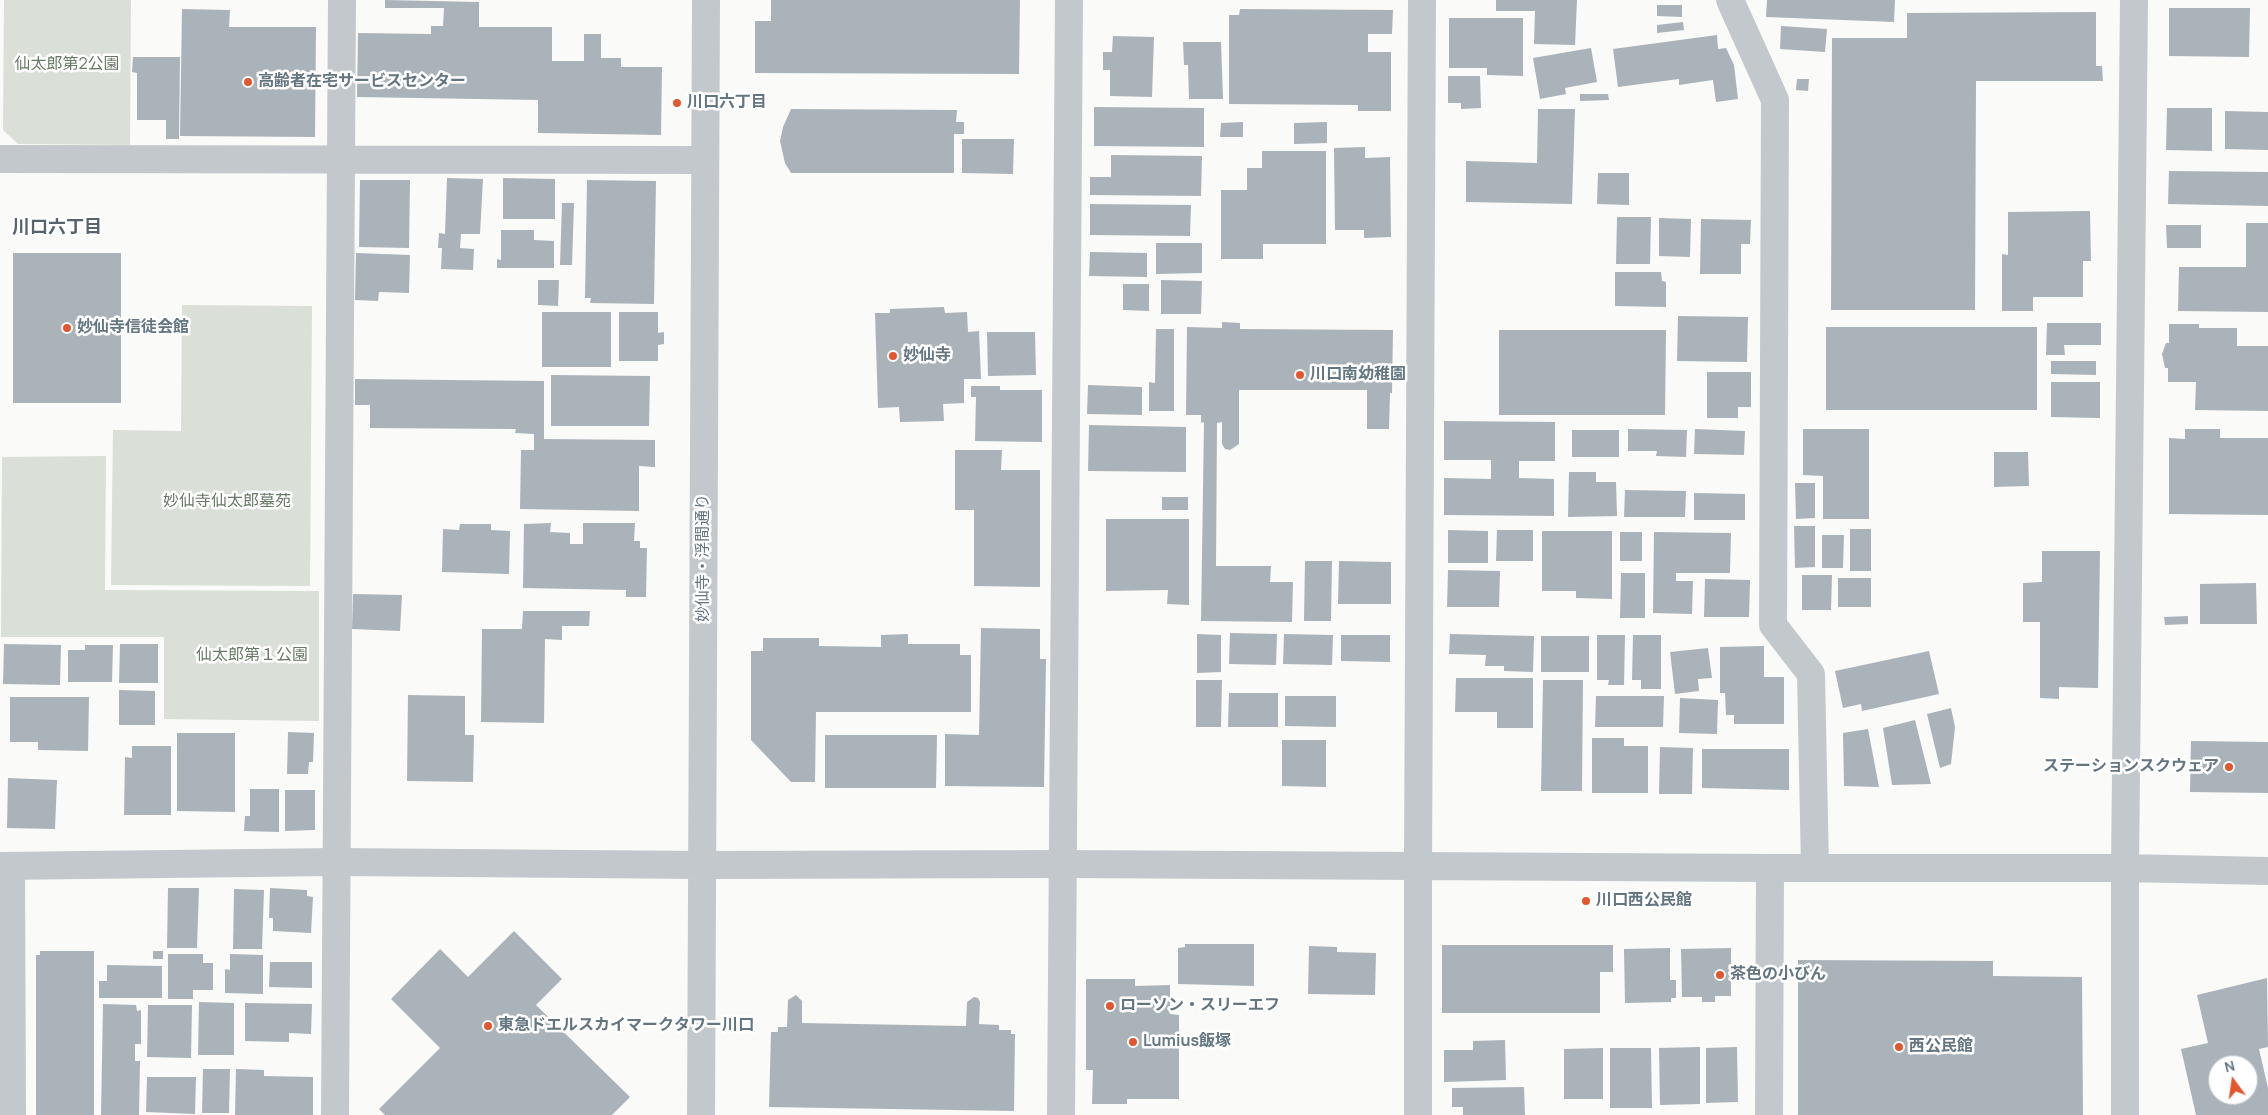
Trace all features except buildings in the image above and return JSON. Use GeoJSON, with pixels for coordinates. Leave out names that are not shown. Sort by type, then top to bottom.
{"type":"FeatureCollection","features":[{"type":"Feature","properties":{"kind":"street"},"geometry":{"type":"LineString","coordinates":[[335,1115],[342,0]]}},
{"type":"Feature","properties":{"kind":"street","name":"妙仙寺・浮間通り"},"geometry":{"type":"LineString","coordinates":[[701,1115],[706,0]]}},
{"type":"Feature","properties":{"kind":"street"},"geometry":{"type":"LineString","coordinates":[[1062,1115],[1069,0]]}},
{"type":"Feature","properties":{"kind":"street"},"geometry":{"type":"LineString","coordinates":[[1418,1115],[1422,0]]}},
{"type":"Feature","properties":{"kind":"street"},"geometry":{"type":"LineString","coordinates":[[1730,0],[1775,100],[1773,625],[1811,674],[1815,868]]}},
{"type":"Feature","properties":{"kind":"street"},"geometry":{"type":"LineString","coordinates":[[2124,1115],[2134,0]]}},
{"type":"Feature","properties":{"kind":"street"},"geometry":{"type":"LineString","coordinates":[[0,159],[705,160]]}},
{"type":"Feature","properties":{"kind":"street"},"geometry":{"type":"LineString","coordinates":[[12,1115],[6,866],[336,862],[703,865],[1063,864],[2125,868],[2268,871]]}},
{"type":"Feature","properties":{"kind":"street"},"geometry":{"type":"LineString","coordinates":[[1769,1115],[1770,868]]}},
{"type":"Feature","properties":{"kind":"green space","name":"仙太郎第2公園"},"geometry":{"type":"Polygon","coordinates":[[[4,0],[131,0],[130,145],[18,144],[3,130],[4,0]]]}},
{"type":"Feature","properties":{"kind":"green space","name":"妙仙寺仙太郎墓苑"},"geometry":{"type":"Polygon","coordinates":[[[182,305],[312,306],[310,586],[111,585],[113,430],[181,431],[182,305]]]}},
{"type":"Feature","properties":{"kind":"green space","name":"仙太郎第１公園"},"geometry":{"type":"Polygon","coordinates":[[[106,456],[105,590],[319,591],[319,721],[164,719],[164,637],[1,637],[2,457],[106,456]]]}},
{"type":"Feature","properties":{"kind":"place","name":"高齢者在宅サービスセンター"},"geometry":{"type":"Point","coordinates":[248,82]}},
{"type":"Feature","properties":{"kind":"place","name":"川口六丁目"},"geometry":{"type":"Point","coordinates":[677,103]}},
{"type":"Feature","properties":{"kind":"place","name":"妙仙寺信徒会館"},"geometry":{"type":"Point","coordinates":[67,328]}},
{"type":"Feature","properties":{"kind":"place","name":"妙仙寺"},"geometry":{"type":"Point","coordinates":[893,356]}},
{"type":"Feature","properties":{"kind":"place","name":"川口南幼稚園"},"geometry":{"type":"Point","coordinates":[1300,375]}},
{"type":"Feature","properties":{"kind":"place","name":"ステーションスクウェア"},"geometry":{"type":"Point","coordinates":[2229,767]}},
{"type":"Feature","properties":{"kind":"place","name":"川口西公民館"},"geometry":{"type":"Point","coordinates":[1586,901]}},
{"type":"Feature","properties":{"kind":"place","name":"茶色の小びん"},"geometry":{"type":"Point","coordinates":[1720,975]}},
{"type":"Feature","properties":{"kind":"place","name":"ローソン・スリーエフ"},"geometry":{"type":"Point","coordinates":[1110,1006]}},
{"type":"Feature","properties":{"kind":"place","name":"東急ドエルスカイマークタワー川口"},"geometry":{"type":"Point","coordinates":[488,1026]}},
{"type":"Feature","properties":{"kind":"place","name":"Lumius飯塚"},"geometry":{"type":"Point","coordinates":[1133,1042]}},
{"type":"Feature","properties":{"kind":"place","name":"西公民館"},"geometry":{"type":"Point","coordinates":[1899,1047]}},
{"type":"Feature","properties":{"kind":"district","name":"川口六丁目"},"geometry":{"type":"Point","coordinates":[57,228]}}]}
